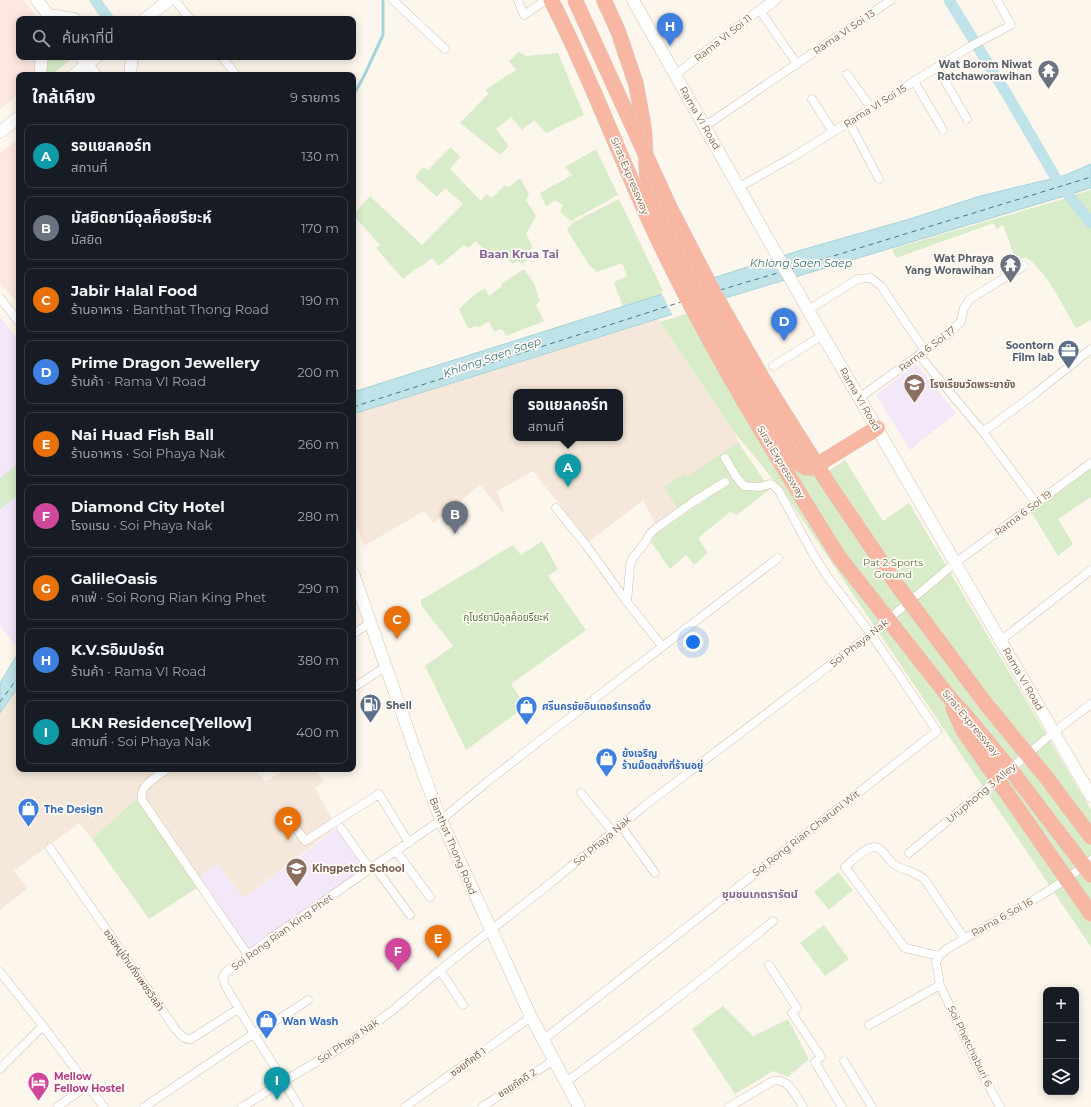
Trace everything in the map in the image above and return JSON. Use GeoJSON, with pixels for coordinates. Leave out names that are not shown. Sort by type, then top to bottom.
{"type":"FeatureCollection","features":[{"type":"Feature","properties":{"kind":"highway","name":"Sirat Expressway"},"geometry":{"type":"LineString","coordinates":[[551,0],[602,110],[655,233],[702,326],[737,389],[839,557],[949,697],[1000,757],[1091,875]]}},
{"type":"Feature","properties":{"kind":"highway"},"geometry":{"type":"LineString","coordinates":[[575,0],[670,208],[715,295],[762,378],[828,484],[897,585],[986,704],[1046,777],[1091,837]]}},
{"type":"Feature","properties":{"kind":"highway"},"geometry":{"type":"LineString","coordinates":[[604,0],[618,31],[636,84],[644,129],[647,176],[650,190],[722,334],[752,388],[798,463],[806,468],[812,468],[877,428]]}},
{"type":"Feature","properties":{"kind":"highway"},"geometry":{"type":"LineString","coordinates":[[949,697],[955,715],[963,730],[1091,914]]}},
{"type":"Feature","properties":{"kind":"main road"},"geometry":{"type":"LineString","coordinates":[[36,0],[48,16]]}},
{"type":"Feature","properties":{"kind":"main road"},"geometry":{"type":"LineString","coordinates":[[149,16],[169,0]]}},
{"type":"Feature","properties":{"kind":"main road","name":"Rama VI Road"},"geometry":{"type":"LineString","coordinates":[[633,0],[705,126],[748,206],[1091,796]]}},
{"type":"Feature","properties":{"kind":"main road"},"geometry":{"type":"LineString","coordinates":[[40,72],[42,60]]}},
{"type":"Feature","properties":{"kind":"main road"},"geometry":{"type":"LineString","coordinates":[[130,72],[132,60]]}},
{"type":"Feature","properties":{"kind":"main road"},"geometry":{"type":"LineString","coordinates":[[76,72],[84,61],[92,72]]}},
{"type":"Feature","properties":{"kind":"main road"},"geometry":{"type":"LineString","coordinates":[[0,132],[16,119]]}},
{"type":"Feature","properties":{"kind":"main road","name":"Banthat Thong Road"},"geometry":{"type":"LineString","coordinates":[[356,582],[385,667],[441,820],[531,1017],[579,1107]]}},
{"type":"Feature","properties":{"kind":"street"},"geometry":{"type":"LineString","coordinates":[[175,0],[188,16]]}},
{"type":"Feature","properties":{"kind":"street"},"geometry":{"type":"LineString","coordinates":[[393,0],[445,49]]}},
{"type":"Feature","properties":{"kind":"street"},"geometry":{"type":"LineString","coordinates":[[518,0],[524,15],[546,0]]}},
{"type":"Feature","properties":{"kind":"street"},"geometry":{"type":"LineString","coordinates":[[774,0],[761,12],[797,64]]}},
{"type":"Feature","properties":{"kind":"street","name":"Rama VI Soi 11"},"geometry":{"type":"LineString","coordinates":[[675,75],[774,0]]}},
{"type":"Feature","properties":{"kind":"street","name":"Rama VI Soi 13"},"geometry":{"type":"LineString","coordinates":[[705,126],[890,0]]}},
{"type":"Feature","properties":{"kind":"street","name":"Rama VI Soi 15"},"geometry":{"type":"LineString","coordinates":[[739,187],[834,132],[981,40],[1011,25],[997,0]]}},
{"type":"Feature","properties":{"kind":"street"},"geometry":{"type":"LineString","coordinates":[[224,60],[234,72]]}},
{"type":"Feature","properties":{"kind":"street"},"geometry":{"type":"LineString","coordinates":[[937,67],[967,119]]}},
{"type":"Feature","properties":{"kind":"street"},"geometry":{"type":"LineString","coordinates":[[847,74],[871,108]]}},
{"type":"Feature","properties":{"kind":"street"},"geometry":{"type":"LineString","coordinates":[[914,81],[943,130]]}},
{"type":"Feature","properties":{"kind":"street"},"geometry":{"type":"LineString","coordinates":[[812,99],[834,132]]}},
{"type":"Feature","properties":{"kind":"street"},"geometry":{"type":"LineString","coordinates":[[849,122],[879,179]]}},
{"type":"Feature","properties":{"kind":"street","name":"Rama 6 Soi 17"},"geometry":{"type":"LineString","coordinates":[[859,398],[955,329],[961,321],[964,308],[970,299],[1024,266]]}},
{"type":"Feature","properties":{"kind":"street"},"geometry":{"type":"LineString","coordinates":[[807,308],[858,279],[871,278],[881,286],[922,353],[984,432],[1036,503]]}},
{"type":"Feature","properties":{"kind":"street"},"geometry":{"type":"LineString","coordinates":[[0,298],[16,318]]}},
{"type":"Feature","properties":{"kind":"street"},"geometry":{"type":"LineString","coordinates":[[773,366],[824,335]]}},
{"type":"Feature","properties":{"kind":"street"},"geometry":{"type":"LineString","coordinates":[[984,432],[1091,349]]}},
{"type":"Feature","properties":{"kind":"street"},"geometry":{"type":"LineString","coordinates":[[725,458],[737,478],[744,486],[760,488],[770,484],[773,485],[778,491],[819,564],[871,634]]}},
{"type":"Feature","properties":{"kind":"street","name":"Rama 6 Soi 19"},"geometry":{"type":"LineString","coordinates":[[955,563],[1091,463]]}},
{"type":"Feature","properties":{"kind":"street"},"geometry":{"type":"LineString","coordinates":[[627,602],[632,559],[645,543],[649,535],[696,500],[725,482]]}},
{"type":"Feature","properties":{"kind":"street"},"geometry":{"type":"LineString","coordinates":[[556,508],[586,545],[627,602],[662,646]]}},
{"type":"Feature","properties":{"kind":"street","name":"Soi Rong Rian King Phet"},"geometry":{"type":"LineString","coordinates":[[299,1107],[238,1009],[225,985],[223,977],[230,969],[248,955],[441,820],[487,782],[778,558]]}},
{"type":"Feature","properties":{"kind":"street","name":"Soi Phaya Nak"},"geometry":{"type":"LineString","coordinates":[[242,1107],[342,1047],[392,1010],[674,783],[871,634],[955,563]]}},
{"type":"Feature","properties":{"kind":"street"},"geometry":{"type":"LineString","coordinates":[[1000,641],[1091,570]]}},
{"type":"Feature","properties":{"kind":"street"},"geometry":{"type":"LineString","coordinates":[[356,632],[370,622]]}},
{"type":"Feature","properties":{"kind":"street","name":"Soi Rong Rian Charuni Wit"},"geometry":{"type":"LineString","coordinates":[[543,1040],[937,731],[871,634]]}},
{"type":"Feature","properties":{"kind":"street"},"geometry":{"type":"LineString","coordinates":[[356,686],[385,667]]}},
{"type":"Feature","properties":{"kind":"street","name":"Uruphong 3 Alley"},"geometry":{"type":"LineString","coordinates":[[909,853],[1054,732],[1091,704]]}},
{"type":"Feature","properties":{"kind":"street"},"geometry":{"type":"LineString","coordinates":[[163,772],[144,788],[141,796],[142,800],[248,955]]}},
{"type":"Feature","properties":{"kind":"street"},"geometry":{"type":"LineString","coordinates":[[581,793],[612,832]]}},
{"type":"Feature","properties":{"kind":"street"},"geometry":{"type":"LineString","coordinates":[[290,819],[305,841],[379,794],[409,843]]}},
{"type":"Feature","properties":{"kind":"street"},"geometry":{"type":"LineString","coordinates":[[621,826],[656,873]]}},
{"type":"Feature","properties":{"kind":"street"},"geometry":{"type":"LineString","coordinates":[[341,828],[410,914]]}},
{"type":"Feature","properties":{"kind":"street"},"geometry":{"type":"LineString","coordinates":[[869,1025],[940,986],[936,962],[939,956],[905,948],[845,867],[869,848],[875,846],[879,847],[892,864],[919,874],[925,880],[964,938]]}},
{"type":"Feature","properties":{"kind":"street","name":"ซอยหมู่บ้านกิ่งเพชรวิลล่า"},"geometry":{"type":"LineString","coordinates":[[50,848],[183,1038],[187,1040],[191,1039],[238,1009]]}},
{"type":"Feature","properties":{"kind":"street"},"geometry":{"type":"LineString","coordinates":[[396,851],[430,898]]}},
{"type":"Feature","properties":{"kind":"street","name":"Rama 6 Soi 16"},"geometry":{"type":"LineString","coordinates":[[939,956],[964,938],[1042,895],[1077,872],[1091,860]]}},
{"type":"Feature","properties":{"kind":"street"},"geometry":{"type":"LineString","coordinates":[[566,1082],[712,972],[773,921]]}},
{"type":"Feature","properties":{"kind":"street"},"geometry":{"type":"LineString","coordinates":[[769,965],[797,1008],[792,1013],[821,1057],[815,1062],[842,1107]]}},
{"type":"Feature","properties":{"kind":"street"},"geometry":{"type":"LineString","coordinates":[[440,970],[463,1005]]}},
{"type":"Feature","properties":{"kind":"street"},"geometry":{"type":"LineString","coordinates":[[0,972],[104,1107]]}},
{"type":"Feature","properties":{"kind":"street","name":"Soi Phetchaburi 6"},"geometry":{"type":"LineString","coordinates":[[940,986],[976,1062],[1000,1107]]}},
{"type":"Feature","properties":{"kind":"street"},"geometry":{"type":"LineString","coordinates":[[144,1107],[253,1034],[288,1014],[308,1000]]}},
{"type":"Feature","properties":{"kind":"street","name":"ซอยภัคดี 1"},"geometry":{"type":"LineString","coordinates":[[405,1107],[531,1017]]}},
{"type":"Feature","properties":{"kind":"street"},"geometry":{"type":"LineString","coordinates":[[0,1069],[43,1026]]}},
{"type":"Feature","properties":{"kind":"street","name":"ซอยภัคดี 2"},"geometry":{"type":"LineString","coordinates":[[482,1107],[554,1060]]}},
{"type":"Feature","properties":{"kind":"street"},"geometry":{"type":"LineString","coordinates":[[844,1061],[872,1107]]}},
{"type":"Feature","properties":{"kind":"street"},"geometry":{"type":"LineString","coordinates":[[729,1107],[777,1079],[786,1082],[803,1107]]}},
{"type":"Feature","properties":{"kind":"street"},"geometry":{"type":"LineString","coordinates":[[57,1107],[88,1085]]}},
{"type":"Feature","properties":{"kind":"shaded area"},"geometry":{"type":"Polygon","coordinates":[[[0,0],[24,0],[36,16],[16,16],[16,60],[39,60],[37,72],[16,72],[16,96],[0,109],[0,0]]]}},
{"type":"Feature","properties":{"kind":"shaded area"},"geometry":{"type":"Polygon","coordinates":[[[16,140],[16,302],[0,283],[0,153],[16,140]]]}},
{"type":"Feature","properties":{"kind":"shaded area"},"geometry":{"type":"Polygon","coordinates":[[[0,317],[16,337],[15,645],[0,626],[0,317]]]}},
{"type":"Feature","properties":{"kind":"shaded area"},"geometry":{"type":"Polygon","coordinates":[[[658,319],[735,433],[738,442],[687,478],[684,473],[664,487],[677,509],[655,523],[643,500],[589,542],[533,471],[497,491],[505,515],[480,485],[434,523],[424,511],[364,546],[356,523],[356,413],[658,319]]]}},
{"type":"Feature","properties":{"kind":"shaded area","name":"โรงเรียนวัดพระยายัง"},"geometry":{"type":"Polygon","coordinates":[[[916,364],[956,413],[910,450],[876,395],[916,364]]]}},
{"type":"Feature","properties":{"kind":"shaded area"},"geometry":{"type":"Polygon","coordinates":[[[16,690],[16,772],[257,772],[265,782],[281,772],[316,772],[324,781],[315,788],[336,827],[244,898],[217,864],[193,882],[137,798],[92,839],[79,823],[14,871],[28,888],[0,910],[0,713],[16,690]]]}},
{"type":"Feature","properties":{"kind":"shaded area","name":"Kingpetch School"},"geometry":{"type":"Polygon","coordinates":[[[343,823],[372,864],[248,953],[197,879],[217,864],[244,898],[343,823]]]}},
{"type":"Feature","properties":{"kind":"green space"},"geometry":{"type":"Polygon","coordinates":[[[518,52],[527,56],[558,53],[584,115],[546,133],[534,120],[522,130],[511,117],[496,129],[509,146],[500,155],[460,123],[489,93],[485,90],[516,70],[509,61],[518,52]]]}},
{"type":"Feature","properties":{"kind":"green space"},"geometry":{"type":"Polygon","coordinates":[[[48,60],[69,61],[55,72],[46,72],[48,60]]]}},
{"type":"Feature","properties":{"kind":"green space"},"geometry":{"type":"Polygon","coordinates":[[[451,147],[460,157],[450,169],[481,201],[486,194],[492,198],[505,185],[509,187],[520,178],[529,194],[526,200],[536,216],[526,234],[532,245],[530,251],[534,255],[522,264],[518,261],[512,264],[502,251],[491,260],[486,255],[487,252],[475,241],[469,248],[464,245],[439,266],[432,258],[403,279],[376,248],[380,245],[356,218],[356,212],[370,196],[422,245],[463,204],[445,188],[437,197],[415,177],[423,167],[428,170],[451,147]]]}},
{"type":"Feature","properties":{"kind":"green space"},"geometry":{"type":"Polygon","coordinates":[[[596,149],[618,195],[571,221],[560,212],[563,205],[555,200],[546,207],[540,193],[572,175],[565,167],[596,149]]]}},
{"type":"Feature","properties":{"kind":"green space"},"geometry":{"type":"Polygon","coordinates":[[[1091,190],[1091,218],[1073,195],[1091,190]]]}},
{"type":"Feature","properties":{"kind":"green space"},"geometry":{"type":"Polygon","coordinates":[[[1070,197],[1091,224],[1091,320],[1076,328],[1054,290],[1034,264],[1026,257],[1016,260],[1003,225],[996,229],[994,223],[896,258],[892,249],[1070,197]]]}},
{"type":"Feature","properties":{"kind":"green space"},"geometry":{"type":"Polygon","coordinates":[[[619,199],[664,293],[623,307],[614,282],[627,276],[622,263],[597,272],[589,265],[567,230],[572,223],[619,199]]]}},
{"type":"Feature","properties":{"kind":"green space"},"geometry":{"type":"Polygon","coordinates":[[[524,269],[534,283],[540,301],[536,305],[544,321],[506,336],[502,329],[494,332],[489,322],[479,327],[476,326],[468,329],[459,309],[474,295],[485,288],[489,296],[501,287],[502,283],[524,269]]]}},
{"type":"Feature","properties":{"kind":"green space","name":"Pat 2 Sports Ground"},"geometry":{"type":"Polygon","coordinates":[[[727,301],[827,472],[845,460],[883,521],[909,503],[1091,810],[1091,947],[788,498],[735,433],[660,322],[727,301]]]}},
{"type":"Feature","properties":{"kind":"green space"},"geometry":{"type":"Polygon","coordinates":[[[738,442],[770,489],[737,515],[730,512],[698,538],[708,553],[694,565],[686,555],[670,569],[651,542],[656,534],[729,483],[725,477],[677,509],[664,487],[684,473],[687,477],[738,442]]]}},
{"type":"Feature","properties":{"kind":"green space"},"geometry":{"type":"Polygon","coordinates":[[[16,465],[16,496],[0,509],[0,478],[16,465]]]}},
{"type":"Feature","properties":{"kind":"green space"},"geometry":{"type":"Polygon","coordinates":[[[1091,465],[1091,497],[1058,519],[1073,544],[1058,556],[1030,510],[1091,465]]]}},
{"type":"Feature","properties":{"kind":"green space","name":"กุโบร์ยามีอุลค็อยรียะห์"},"geometry":{"type":"Polygon","coordinates":[[[542,541],[558,569],[548,576],[586,630],[511,684],[526,706],[466,750],[425,666],[453,646],[421,605],[421,600],[513,545],[521,555],[542,541]]]}},
{"type":"Feature","properties":{"kind":"green space"},"geometry":{"type":"Polygon","coordinates":[[[137,798],[197,888],[149,919],[92,839],[137,798]]]}},
{"type":"Feature","properties":{"kind":"green space"},"geometry":{"type":"Polygon","coordinates":[[[838,872],[853,890],[829,910],[814,892],[838,872]]]}},
{"type":"Feature","properties":{"kind":"green space"},"geometry":{"type":"Polygon","coordinates":[[[824,925],[849,959],[825,976],[800,943],[824,925]]]}},
{"type":"Feature","properties":{"kind":"green space"},"geometry":{"type":"Polygon","coordinates":[[[723,1006],[753,1036],[788,1019],[809,1059],[788,1077],[773,1071],[735,1094],[692,1029],[723,1006]]]}},
{"type":"Feature","properties":{"kind":"water","name":"Khlong Saen Saep"},"geometry":{"type":"Polygon","coordinates":[[[1091,164],[1091,188],[692,308],[356,413],[356,391],[798,251],[913,218],[980,196],[1063,176],[1091,164]]]}},
{"type":"Feature","properties":{"kind":"water"},"geometry":{"type":"Polygon","coordinates":[[[16,657],[16,690],[0,713],[0,683],[16,657]]]}},
{"type":"Feature","properties":{"kind":"pier"},"geometry":{"type":"Polygon","coordinates":[[[712,276],[724,300],[673,316],[661,292],[712,276]]]}},
{"type":"Feature","properties":{"kind":"waterway"},"geometry":{"type":"LineString","coordinates":[[95,0],[107,16]]}},
{"type":"Feature","properties":{"kind":"waterway"},"geometry":{"type":"LineString","coordinates":[[356,91],[383,35],[383,0]]}},
{"type":"Feature","properties":{"kind":"waterway"},"geometry":{"type":"LineString","coordinates":[[949,0],[1008,96],[1058,182],[1091,223]]}},
{"type":"Feature","properties":{"kind":"ferry route"},"geometry":{"type":"LineString","coordinates":[[791,269],[1091,177]]}},
{"type":"Feature","properties":{"kind":"ferry route"},"geometry":{"type":"LineString","coordinates":[[720,290],[781,272]]}},
{"type":"Feature","properties":{"kind":"ferry route"},"geometry":{"type":"LineString","coordinates":[[356,406],[681,302]]}},
{"type":"Feature","properties":{"kind":"ferry route"},"geometry":{"type":"LineString","coordinates":[[0,702],[16,680]]}},
{"type":"Feature","properties":{"kind":"place","name":"K.V.Sอิมปอร์ต"},"geometry":{"type":"Point","coordinates":[670,46]}},
{"type":"Feature","properties":{"kind":"place","name":"Wat Borom Niwat Ratchaworawihan"},"geometry":{"type":"Point","coordinates":[1048,90]}},
{"type":"Feature","properties":{"kind":"place","name":"Wat Phraya Yang Worawihan"},"geometry":{"type":"Point","coordinates":[1010,284]}},
{"type":"Feature","properties":{"kind":"place","name":"Prime Dragon Jewellery"},"geometry":{"type":"Point","coordinates":[784,341]}},
{"type":"Feature","properties":{"kind":"place","name":"Soontorn Film lab"},"geometry":{"type":"Point","coordinates":[1069,370]}},
{"type":"Feature","properties":{"kind":"place","name":"โรงเรียนวัดพระยายัง"},"geometry":{"type":"Point","coordinates":[915,404]}},
{"type":"Feature","properties":{"kind":"place","name":"รอแยลคอร์ท"},"geometry":{"type":"Point","coordinates":[568,487]}},
{"type":"Feature","properties":{"kind":"place","name":"มัสยิดยามีอุลค็อยรียะห์"},"geometry":{"type":"Point","coordinates":[455,534]}},
{"type":"Feature","properties":{"kind":"place","name":"Jabir Halal Food"},"geometry":{"type":"Point","coordinates":[397,639]}},
{"type":"Feature","properties":{"kind":"place","name":"Shell"},"geometry":{"type":"Point","coordinates":[371,724]}},
{"type":"Feature","properties":{"kind":"place","name":"ศรีนครชัยอินเตอร์เทรดดิ้ง"},"geometry":{"type":"Point","coordinates":[527,726]}},
{"type":"Feature","properties":{"kind":"place","name":"ย้งเจริญ ร้านน็อตส่งที่ร้านอยู่"},"geometry":{"type":"Point","coordinates":[607,778]}},
{"type":"Feature","properties":{"kind":"place","name":"The Design"},"geometry":{"type":"Point","coordinates":[28,828]}},
{"type":"Feature","properties":{"kind":"place","name":"GalileOasis"},"geometry":{"type":"Point","coordinates":[288,840]}},
{"type":"Feature","properties":{"kind":"place","name":"Kingpetch School"},"geometry":{"type":"Point","coordinates":[297,888]}},
{"type":"Feature","properties":{"kind":"place","name":"Nai Huad Fish Ball"},"geometry":{"type":"Point","coordinates":[438,958]}},
{"type":"Feature","properties":{"kind":"place","name":"Diamond City Hotel"},"geometry":{"type":"Point","coordinates":[398,971]}},
{"type":"Feature","properties":{"kind":"place","name":"Wan Wash"},"geometry":{"type":"Point","coordinates":[266,1040]}},
{"type":"Feature","properties":{"kind":"place","name":"LKN Residence[Yellow]"},"geometry":{"type":"Point","coordinates":[277,1100]}},
{"type":"Feature","properties":{"kind":"place","name":"Mellow Fellow Hostel"},"geometry":{"type":"Point","coordinates":[38,1102]}},
{"type":"Feature","properties":{"kind":"district","name":"Baan Krua Tai"},"geometry":{"type":"Point","coordinates":[519,254]}},
{"type":"Feature","properties":{"kind":"district","name":"ชุมชนเภตรารัตน์"},"geometry":{"type":"Point","coordinates":[760,894]}}]}
